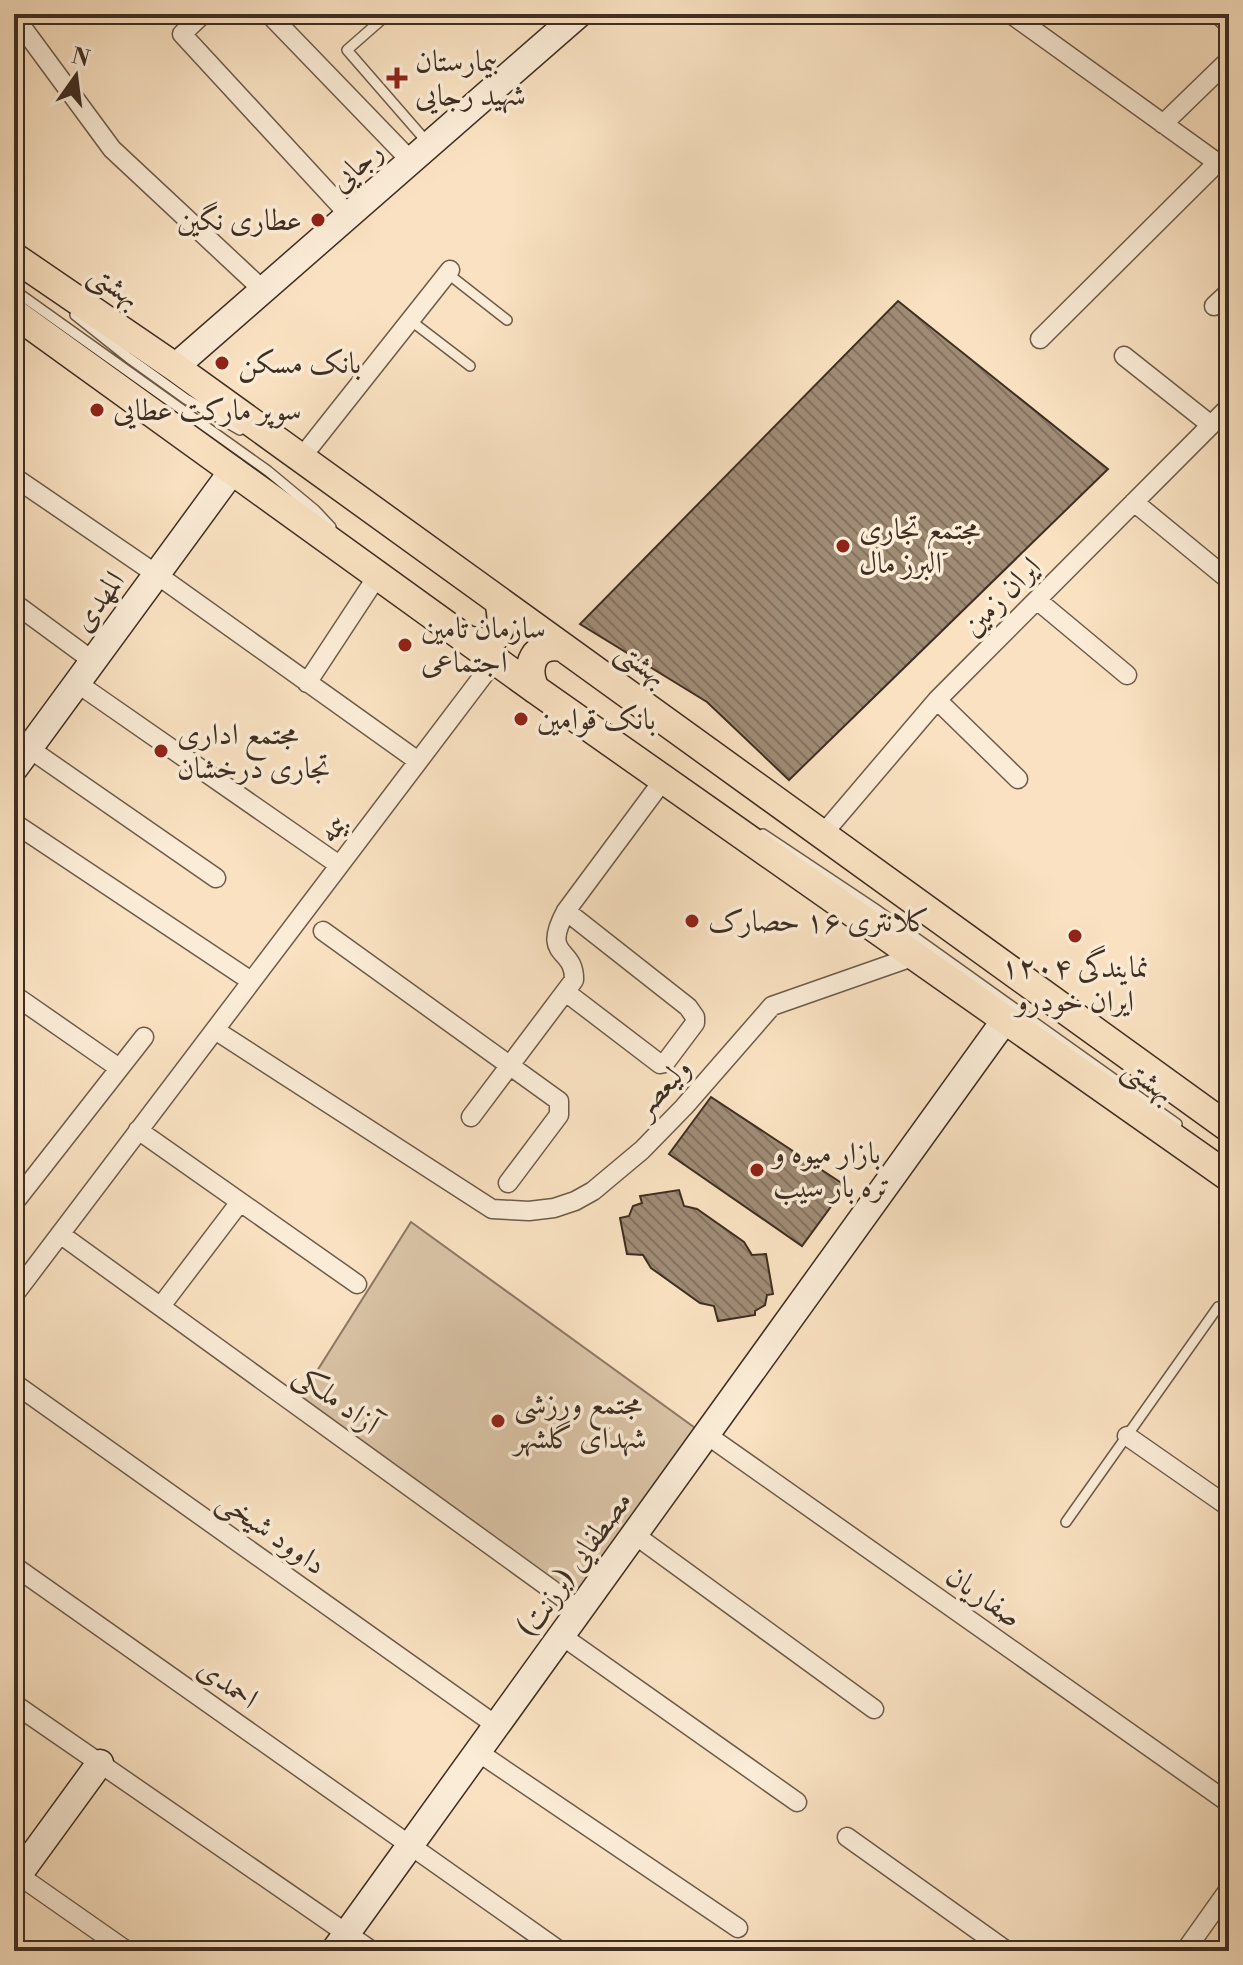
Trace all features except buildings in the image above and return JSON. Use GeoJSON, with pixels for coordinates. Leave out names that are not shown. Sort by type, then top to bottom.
{"type":"FeatureCollection","features":[{"type":"Feature","properties":{"kind":"main road","name":"بهشتی"},"geometry":{"type":"LineString","coordinates":[[14,257],[175,367],[304,467],[402,531],[1228,1129]]}},
{"type":"Feature","properties":{"kind":"main road","name":"بهشتی"},"geometry":{"type":"LineString","coordinates":[[14,313],[535,689],[1229,1177]]}},
{"type":"Feature","properties":{"kind":"main road"},"geometry":{"type":"LineString","coordinates":[[468,640],[482,643],[496,636],[503,624],[499,602]]}},
{"type":"Feature","properties":{"kind":"main road"},"geometry":{"type":"LineString","coordinates":[[535,689],[529,669],[534,655],[547,647],[562,647]]}},
{"type":"Feature","properties":{"kind":"street"},"geometry":{"type":"LineString","coordinates":[[203,14],[182,34],[349,215]]}},
{"type":"Feature","properties":{"kind":"street"},"geometry":{"type":"LineString","coordinates":[[269,14],[420,153]]}},
{"type":"Feature","properties":{"kind":"street","name":"رجایی"},"geometry":{"type":"LineString","coordinates":[[175,367],[579,14]]}},
{"type":"Feature","properties":{"kind":"street"},"geometry":{"type":"LineString","coordinates":[[1011,14],[1223,167],[1040,339]]}},
{"type":"Feature","properties":{"kind":"street"},"geometry":{"type":"LineString","coordinates":[[14,16],[112,149],[263,290]]}},
{"type":"Feature","properties":{"kind":"street"},"geometry":{"type":"LineString","coordinates":[[1163,124],[1229,60]]}},
{"type":"Feature","properties":{"kind":"street"},"geometry":{"type":"LineString","coordinates":[[304,467],[410,320],[449,272]]}},
{"type":"Feature","properties":{"kind":"street"},"geometry":{"type":"LineString","coordinates":[[1214,306],[1229,292]]}},
{"type":"Feature","properties":{"kind":"street"},"geometry":{"type":"LineString","coordinates":[[1124,356],[1211,425]]}},
{"type":"Feature","properties":{"kind":"street","name":"ایران زمین"},"geometry":{"type":"LineString","coordinates":[[822,835],[937,700],[1229,407]]}},
{"type":"Feature","properties":{"kind":"street","name":"المهدی"},"geometry":{"type":"LineString","coordinates":[[19,752],[85,672],[233,470]]}},
{"type":"Feature","properties":{"kind":"street"},"geometry":{"type":"LineString","coordinates":[[14,477],[418,761]]}},
{"type":"Feature","properties":{"kind":"street"},"geometry":{"type":"LineString","coordinates":[[1134,502],[1229,580]]}},
{"type":"Feature","properties":{"kind":"street"},"geometry":{"type":"LineString","coordinates":[[307,683],[372,570]]}},
{"type":"Feature","properties":{"kind":"street"},"geometry":{"type":"LineString","coordinates":[[1037,600],[1127,675]]}},
{"type":"Feature","properties":{"kind":"street"},"geometry":{"type":"LineString","coordinates":[[14,603],[85,672],[339,865]]}},
{"type":"Feature","properties":{"kind":"street","name":"بیمه"},"geometry":{"type":"LineString","coordinates":[[14,1295],[495,660]]}},
{"type":"Feature","properties":{"kind":"street"},"geometry":{"type":"LineString","coordinates":[[937,700],[1018,779]]}},
{"type":"Feature","properties":{"kind":"street"},"geometry":{"type":"LineString","coordinates":[[19,752],[216,878]]}},
{"type":"Feature","properties":{"kind":"street"},"geometry":{"type":"LineString","coordinates":[[471,1117],[567,993],[574,980],[574,970],[556,947],[554,938],[566,911],[664,779]]}},
{"type":"Feature","properties":{"kind":"street"},"geometry":{"type":"LineString","coordinates":[[14,823],[251,981]]}},
{"type":"Feature","properties":{"kind":"street"},"geometry":{"type":"LineString","coordinates":[[566,911],[688,1007],[695,1017],[695,1023],[665,1063],[660,1064],[567,993]]}},
{"type":"Feature","properties":{"kind":"street"},"geometry":{"type":"LineString","coordinates":[[323,931],[559,1101],[559,1115],[508,1183]]}},
{"type":"Feature","properties":{"kind":"street","name":"ولیعصر"},"geometry":{"type":"LineString","coordinates":[[215,1030],[492,1209],[529,1211],[575,1201],[593,1191],[642,1150],[772,1006],[915,956]]}},
{"type":"Feature","properties":{"kind":"street"},"geometry":{"type":"LineString","coordinates":[[14,995],[119,1068]]}},
{"type":"Feature","properties":{"kind":"street","name":"مصطفایی (برزنت)"},"geometry":{"type":"LineString","coordinates":[[341,1942],[1005,1020]]}},
{"type":"Feature","properties":{"kind":"street"},"geometry":{"type":"LineString","coordinates":[[17,1194],[144,1037]]}},
{"type":"Feature","properties":{"kind":"street"},"geometry":{"type":"LineString","coordinates":[[138,1130],[357,1284]]}},
{"type":"Feature","properties":{"kind":"street"},"geometry":{"type":"LineString","coordinates":[[161,1306],[240,1202]]}},
{"type":"Feature","properties":{"kind":"street","name":"آزاد ملکی"},"geometry":{"type":"LineString","coordinates":[[60,1234],[580,1610]]}},
{"type":"Feature","properties":{"kind":"street","name":"داوود شیخی"},"geometry":{"type":"LineString","coordinates":[[14,1383],[497,1726]]}},
{"type":"Feature","properties":{"kind":"street","name":"صفاریان"},"geometry":{"type":"LineString","coordinates":[[707,1435],[1229,1803]]}},
{"type":"Feature","properties":{"kind":"street"},"geometry":{"type":"LineString","coordinates":[[1127,1436],[1229,1507]]}},
{"type":"Feature","properties":{"kind":"street"},"geometry":{"type":"LineString","coordinates":[[635,1535],[874,1709]]}},
{"type":"Feature","properties":{"kind":"street","name":"احمدی"},"geometry":{"type":"LineString","coordinates":[[14,1566],[560,1951]]}},
{"type":"Feature","properties":{"kind":"street"},"geometry":{"type":"LineString","coordinates":[[562,1636],[797,1802]]}},
{"type":"Feature","properties":{"kind":"street"},"geometry":{"type":"LineString","coordinates":[[14,1704],[100,1763],[341,1942],[372,1951]]}},
{"type":"Feature","properties":{"kind":"street"},"geometry":{"type":"LineString","coordinates":[[478,1752],[738,1928]]}},
{"type":"Feature","properties":{"kind":"street"},"geometry":{"type":"LineString","coordinates":[[100,1763],[15,1876],[127,1951]]}},
{"type":"Feature","properties":{"kind":"street"},"geometry":{"type":"LineString","coordinates":[[847,1837],[1007,1951]]}},
{"type":"Feature","properties":{"kind":"street"},"geometry":{"type":"LineString","coordinates":[[1185,1951],[1229,1889]]}},
{"type":"Feature","properties":{"kind":"lane"},"geometry":{"type":"LineString","coordinates":[[388,14],[347,50],[420,153]]}},
{"type":"Feature","properties":{"kind":"lane"},"geometry":{"type":"LineString","coordinates":[[1211,14],[1229,30]]}},
{"type":"Feature","properties":{"kind":"lane"},"geometry":{"type":"LineString","coordinates":[[449,272],[507,320]]}},
{"type":"Feature","properties":{"kind":"lane"},"geometry":{"type":"LineString","coordinates":[[14,290],[268,471],[315,510],[372,570]]}},
{"type":"Feature","properties":{"kind":"lane"},"geometry":{"type":"LineString","coordinates":[[62,305],[186,399],[247,435]]}},
{"type":"Feature","properties":{"kind":"lane"},"geometry":{"type":"LineString","coordinates":[[410,320],[470,366]]}},
{"type":"Feature","properties":{"kind":"lane"},"geometry":{"type":"LineString","coordinates":[[749,782],[778,815]]}},
{"type":"Feature","properties":{"kind":"lane"},"geometry":{"type":"LineString","coordinates":[[689,796],[774,840],[1182,1127]]}},
{"type":"Feature","properties":{"kind":"lane"},"geometry":{"type":"LineString","coordinates":[[970,954],[1228,1129]]}},
{"type":"Feature","properties":{"kind":"lane"},"geometry":{"type":"LineString","coordinates":[[1066,1522],[1218,1307]]}},
{"type":"Feature","properties":{"kind":"shaded area","name":"مجتمع ورزشی شهدای گلشهر"},"geometry":{"type":"Polygon","coordinates":[[[411,1222],[702,1433],[579,1603],[293,1409],[411,1222]]]}},
{"type":"Feature","properties":{"kind":"place","name":"بیمارستان شهید رجایی"},"geometry":{"type":"Point","coordinates":[397,78]}},
{"type":"Feature","properties":{"kind":"place","name":"عطاری نگین"},"geometry":{"type":"Point","coordinates":[318,220]}},
{"type":"Feature","properties":{"kind":"place","name":"بانک مسکن"},"geometry":{"type":"Point","coordinates":[222,363]}},
{"type":"Feature","properties":{"kind":"place","name":"سوپر مارکت عطایی"},"geometry":{"type":"Point","coordinates":[97,410]}},
{"type":"Feature","properties":{"kind":"place","name":"مجتمع تجاری البرز مال"},"geometry":{"type":"Point","coordinates":[843,546]}},
{"type":"Feature","properties":{"kind":"place","name":"سازمان تامین اجتماعی"},"geometry":{"type":"Point","coordinates":[405,645]}},
{"type":"Feature","properties":{"kind":"place","name":"بانک قوامین"},"geometry":{"type":"Point","coordinates":[521,719]}},
{"type":"Feature","properties":{"kind":"place","name":"مجتمع اداری تجاری درخشان"},"geometry":{"type":"Point","coordinates":[161,751]}},
{"type":"Feature","properties":{"kind":"place","name":"کلانتری ۱۶ حصارک"},"geometry":{"type":"Point","coordinates":[692,921]}},
{"type":"Feature","properties":{"kind":"place","name":"۱۲۰۴ نمایندگی ایران خودرو"},"geometry":{"type":"Point","coordinates":[1075,936]}},
{"type":"Feature","properties":{"kind":"place","name":"بازار میوه و تره بار سیب"},"geometry":{"type":"Point","coordinates":[757,1170]}},
{"type":"Feature","properties":{"kind":"place","name":"مجتمع ورزشی شهدای گلشهر"},"geometry":{"type":"Point","coordinates":[498,1421]}}]}
